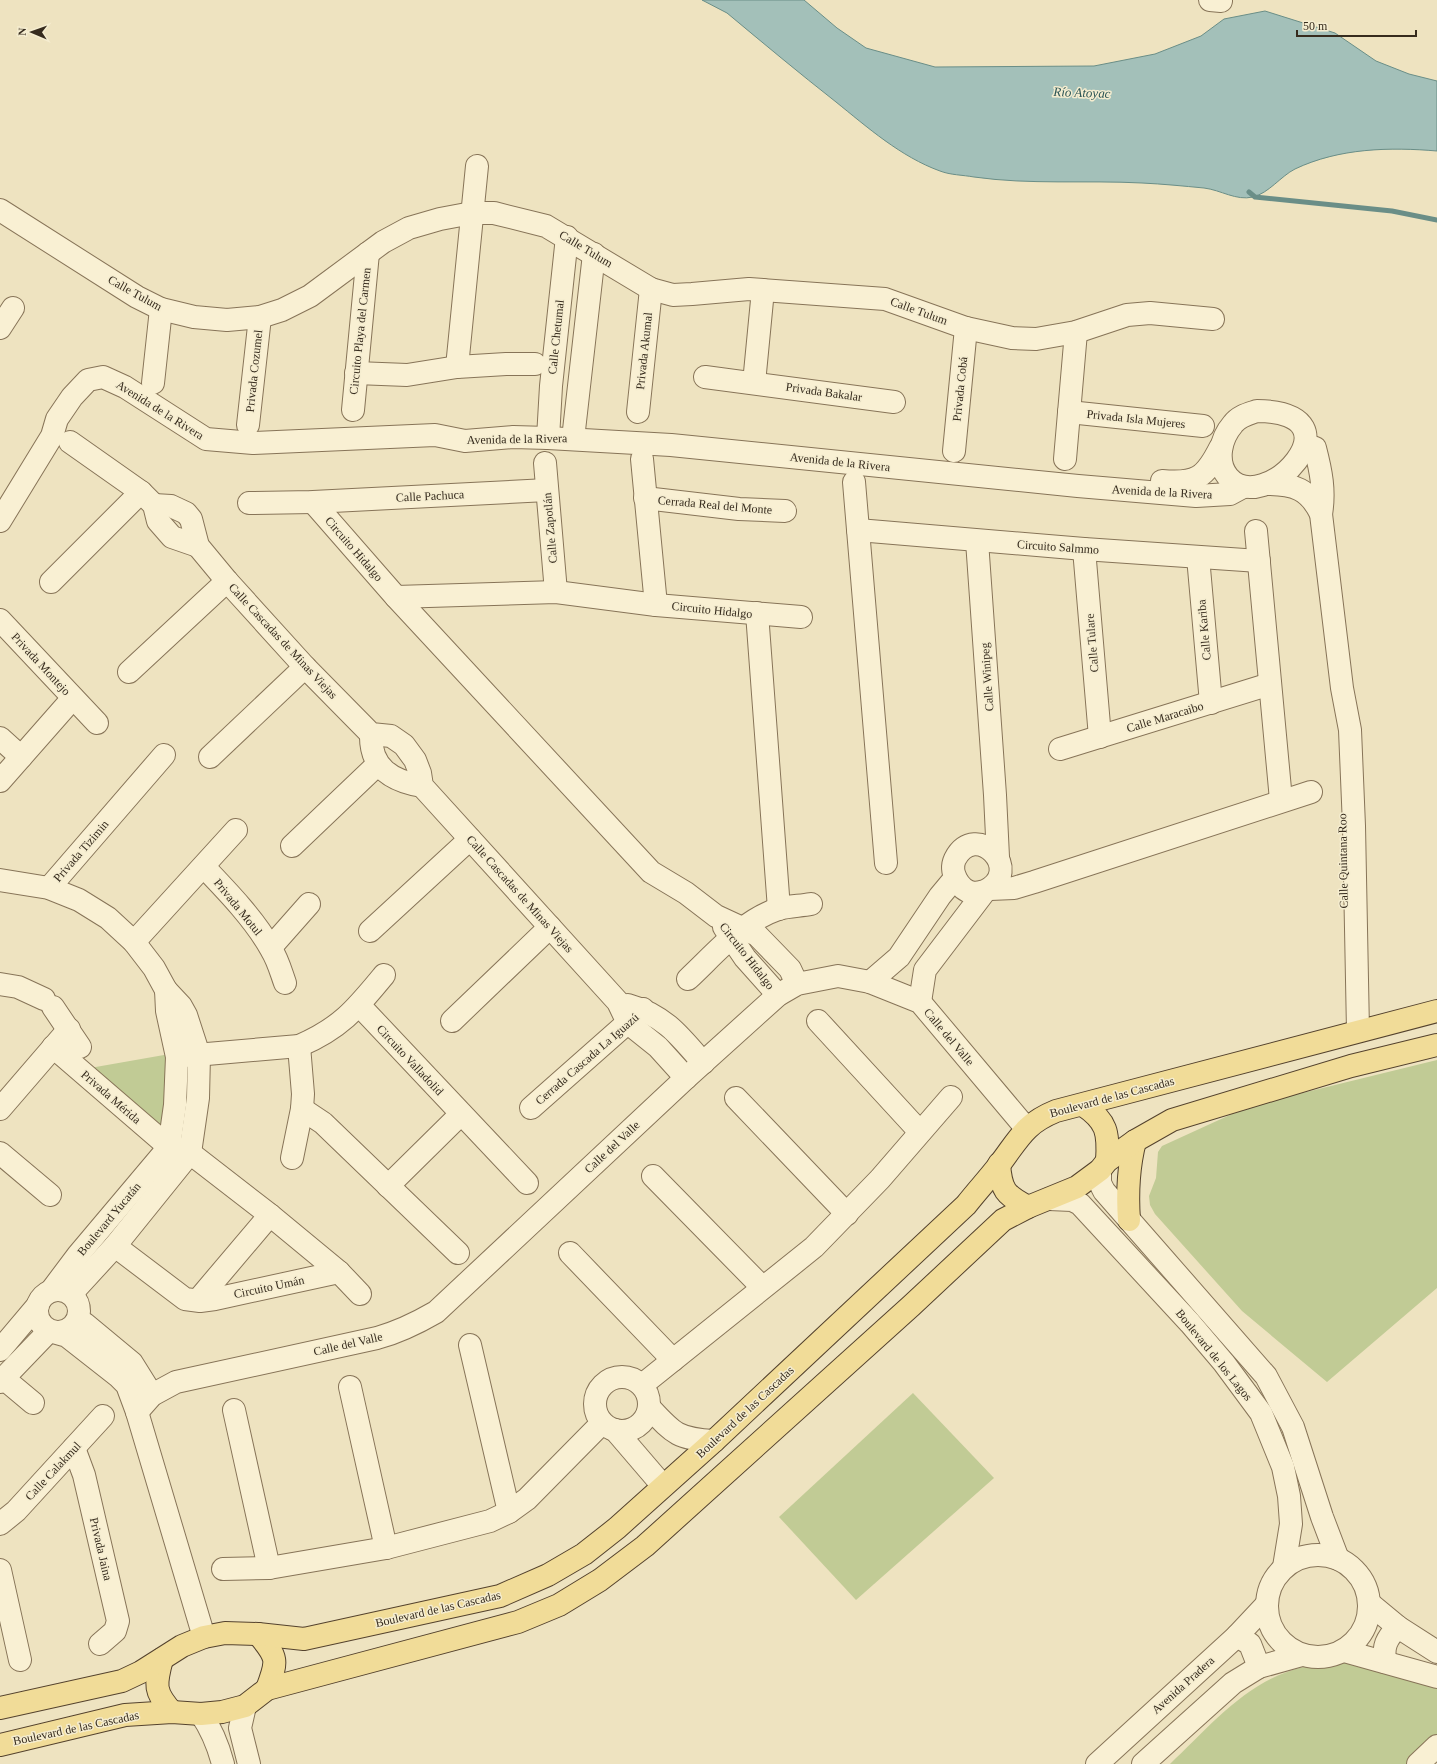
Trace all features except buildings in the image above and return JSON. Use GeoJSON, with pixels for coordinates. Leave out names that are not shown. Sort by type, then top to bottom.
{"type":"FeatureCollection","features":[{"type":"Feature","properties":{"kind":"main road","name":"Boulevard de las Cascadas"},"geometry":{"type":"LineString","coordinates":[[0,1708],[122,1681],[141,1672],[182,1646],[204,1637],[225,1633],[258,1634],[304,1639],[500,1596],[548,1575],[584,1554],[617,1528],[714,1441],[966,1205],[1000,1164],[1026,1128],[1043,1116],[1083,1104],[1437,1011]]}},
{"type":"Feature","properties":{"kind":"main road","name":"Boulevard de las Cascadas"},"geometry":{"type":"LineString","coordinates":[[0,1745],[125,1715],[172,1712],[201,1714],[222,1712],[245,1706],[267,1689],[518,1622],[559,1605],[600,1580],[644,1546],[911,1306],[1003,1220],[1028,1207],[1077,1187],[1135,1141],[1172,1120],[1351,1066],[1437,1045]]}},
{"type":"Feature","properties":{"kind":"main road"},"geometry":{"type":"LineString","coordinates":[[1083,1104],[1097,1114],[1105,1125],[1108,1142],[1104,1165]]}},
{"type":"Feature","properties":{"kind":"main road"},"geometry":{"type":"LineString","coordinates":[[1129,1220],[1128,1184],[1130,1163],[1135,1141]]}},
{"type":"Feature","properties":{"kind":"main road"},"geometry":{"type":"LineString","coordinates":[[1000,1164],[1001,1182],[1006,1193],[1028,1207]]}},
{"type":"Feature","properties":{"kind":"main road"},"geometry":{"type":"LineString","coordinates":[[258,1634],[272,1651],[275,1660],[275,1669],[267,1689]]}},
{"type":"Feature","properties":{"kind":"main road"},"geometry":{"type":"LineString","coordinates":[[162,1659],[157,1677],[156,1688],[160,1699],[172,1712]]}},
{"type":"Feature","properties":{"kind":"street"},"geometry":{"type":"LineString","coordinates":[[457,367],[477,166]]}},
{"type":"Feature","properties":{"kind":"street","name":"Calle Tulum"},"geometry":{"type":"LineString","coordinates":[[0,210],[137,297],[161,309],[194,317],[227,320],[260,317],[282,310],[310,296],[383,242],[409,228],[440,219],[472,213],[494,213],[546,226],[567,237],[651,290],[673,294],[692,294],[749,289],[885,299],[966,328],[1012,338],[1036,339],[1076,332],[1127,315],[1150,313],[1213,319]]}},
{"type":"Feature","properties":{"kind":"street","name":"Calle Chetumal"},"geometry":{"type":"LineString","coordinates":[[548,431],[567,237]]}},
{"type":"Feature","properties":{"kind":"street","name":"Circuito Playa del Carmen"},"geometry":{"type":"LineString","coordinates":[[353,410],[368,253]]}},
{"type":"Feature","properties":{"kind":"street"},"geometry":{"type":"LineString","coordinates":[[573,432],[580,360],[594,254]]}},
{"type":"Feature","properties":{"kind":"street","name":"Privada Akumal"},"geometry":{"type":"LineString","coordinates":[[638,412],[651,290]]}},
{"type":"Feature","properties":{"kind":"street"},"geometry":{"type":"LineString","coordinates":[[754,383],[763,290]]}},
{"type":"Feature","properties":{"kind":"street"},"geometry":{"type":"LineString","coordinates":[[0,328],[13,308]]}},
{"type":"Feature","properties":{"kind":"street"},"geometry":{"type":"LineString","coordinates":[[153,383],[161,309]]}},
{"type":"Feature","properties":{"kind":"street","name":"Privada Cozumel"},"geometry":{"type":"LineString","coordinates":[[251,434],[260,317]]}},
{"type":"Feature","properties":{"kind":"street","name":"Privada Cobá"},"geometry":{"type":"LineString","coordinates":[[954,450],[966,328]]}},
{"type":"Feature","properties":{"kind":"street","name":"Privada Isla Mujeres"},"geometry":{"type":"LineString","coordinates":[[1065,459],[1076,332]]}},
{"type":"Feature","properties":{"kind":"street"},"geometry":{"type":"LineString","coordinates":[[555,356],[580,360]]}},
{"type":"Feature","properties":{"kind":"street"},"geometry":{"type":"LineString","coordinates":[[356,373],[407,375],[457,367],[535,364]]}},
{"type":"Feature","properties":{"kind":"street","name":"Privada Bakalar"},"geometry":{"type":"LineString","coordinates":[[705,376],[894,402]]}},
{"type":"Feature","properties":{"kind":"street","name":"Avenida de la Rivera"},"geometry":{"type":"LineString","coordinates":[[0,521],[60,439],[57,419],[88,380],[103,377],[125,387],[206,440],[251,434],[435,435],[465,427],[488,425],[548,431],[671,439],[1079,481],[1196,496],[1230,494],[1243,487]]}},
{"type":"Feature","properties":{"kind":"street"},"geometry":{"type":"LineString","coordinates":[[1257,411],[1285,414],[1296,421],[1304,430],[1306,445],[1291,468],[1280,477],[1267,484],[1243,487],[1234,483],[1226,473],[1221,462],[1220,448],[1233,423],[1244,415],[1257,411]]}},
{"type":"Feature","properties":{"kind":"street","name":"Privada Isla Mujeres"},"geometry":{"type":"LineString","coordinates":[[1069,412],[1203,426]]}},
{"type":"Feature","properties":{"kind":"street"},"geometry":{"type":"LineString","coordinates":[[51,582],[148,499],[60,439]]}},
{"type":"Feature","properties":{"kind":"street","name":"Calle Quintana Roo"},"geometry":{"type":"LineString","coordinates":[[1306,445],[1315,448],[1324,490],[1321,514],[1342,688],[1351,737],[1352,1033]]}},
{"type":"Feature","properties":{"kind":"street","name":"Avenida de la Rivera"},"geometry":{"type":"LineString","coordinates":[[1079,481],[1185,482],[1196,480],[1210,467],[1220,448]]}},
{"type":"Feature","properties":{"kind":"street","name":"Cerrada Real del Monte"},"geometry":{"type":"LineString","coordinates":[[642,459],[656,605]]}},
{"type":"Feature","properties":{"kind":"street","name":"Calle Zapotlán"},"geometry":{"type":"LineString","coordinates":[[544,463],[556,592]]}},
{"type":"Feature","properties":{"kind":"street"},"geometry":{"type":"LineString","coordinates":[[854,482],[886,863]]}},
{"type":"Feature","properties":{"kind":"street","name":"Calle Quintana Roo"},"geometry":{"type":"LineString","coordinates":[[1267,484],[1283,484],[1295,487],[1306,493],[1315,502],[1321,514]]}},
{"type":"Feature","properties":{"kind":"street","name":"Calle Pachuca"},"geometry":{"type":"LineString","coordinates":[[248,503],[313,502],[547,490]]}},
{"type":"Feature","properties":{"kind":"street","name":"Cerrada Real del Monte"},"geometry":{"type":"LineString","coordinates":[[645,498],[739,509],[786,511]]}},
{"type":"Feature","properties":{"kind":"street","name":"Calle Cascadas de Minas Viejas"},"geometry":{"type":"LineString","coordinates":[[148,499],[158,521],[172,537],[198,546],[227,581],[305,667],[371,734],[391,736],[404,745],[415,760],[422,786],[618,1002],[636,1016],[658,1047],[686,1078]]}},
{"type":"Feature","properties":{"kind":"street","name":"Circuito Hidalgo"},"geometry":{"type":"LineString","coordinates":[[313,502],[396,596],[651,872],[686,893],[738,934],[778,995]]}},
{"type":"Feature","properties":{"kind":"street","name":"Circuito Salmmo"},"geometry":{"type":"LineString","coordinates":[[858,530],[1084,550],[1259,561]]}},
{"type":"Feature","properties":{"kind":"street"},"geometry":{"type":"LineString","coordinates":[[1256,531],[1282,800]]}},
{"type":"Feature","properties":{"kind":"street","name":"Calle Winipeg"},"geometry":{"type":"LineString","coordinates":[[977,541],[997,813],[999,860]]}},
{"type":"Feature","properties":{"kind":"street","name":"Calle Tulare"},"geometry":{"type":"LineString","coordinates":[[1084,550],[1100,737]]}},
{"type":"Feature","properties":{"kind":"street","name":"Calle Kariba"},"geometry":{"type":"LineString","coordinates":[[1198,558],[1211,703]]}},
{"type":"Feature","properties":{"kind":"street"},"geometry":{"type":"LineString","coordinates":[[129,672],[227,581]]}},
{"type":"Feature","properties":{"kind":"street","name":"Circuito Hidalgo"},"geometry":{"type":"LineString","coordinates":[[396,596],[556,592],[656,605],[757,613],[780,909]]}},
{"type":"Feature","properties":{"kind":"street"},"geometry":{"type":"LineString","coordinates":[[757,613],[800,617]]}},
{"type":"Feature","properties":{"kind":"street","name":"Privada Montejo"},"geometry":{"type":"LineString","coordinates":[[3,629],[97,723]]}},
{"type":"Feature","properties":{"kind":"street"},"geometry":{"type":"LineString","coordinates":[[210,757],[305,667]]}},
{"type":"Feature","properties":{"kind":"street","name":"Calle Maracaibo"},"geometry":{"type":"LineString","coordinates":[[1060,749],[1270,684]]}},
{"type":"Feature","properties":{"kind":"street","name":"Privada Montejo"},"geometry":{"type":"LineString","coordinates":[[0,781],[73,698]]}},
{"type":"Feature","properties":{"kind":"street"},"geometry":{"type":"LineString","coordinates":[[371,734],[370,745],[378,764],[396,780],[422,786]]}},
{"type":"Feature","properties":{"kind":"street"},"geometry":{"type":"LineString","coordinates":[[0,738],[21,757]]}},
{"type":"Feature","properties":{"kind":"street","name":"Privada Tizimin"},"geometry":{"type":"LineString","coordinates":[[134,942],[108,918],[79,900],[49,888],[164,755]]}},
{"type":"Feature","properties":{"kind":"street"},"geometry":{"type":"LineString","coordinates":[[292,846],[378,764]]}},
{"type":"Feature","properties":{"kind":"street"},"geometry":{"type":"LineString","coordinates":[[1034,882],[999,860],[988,847],[974,845],[962,850],[954,861],[953,870],[955,878],[962,888],[974,893],[988,890],[1014,888],[1034,882],[1282,800],[1311,792]]}},
{"type":"Feature","properties":{"kind":"street"},"geometry":{"type":"LineString","coordinates":[[974,845],[997,813]]}},
{"type":"Feature","properties":{"kind":"street","name":"Privada Motul"},"geometry":{"type":"LineString","coordinates":[[134,942],[204,867],[236,830]]}},
{"type":"Feature","properties":{"kind":"street"},"geometry":{"type":"LineString","coordinates":[[370,931],[470,839]]}},
{"type":"Feature","properties":{"kind":"street"},"geometry":{"type":"LineString","coordinates":[[920,1002],[925,970],[988,890],[997,882],[1001,873],[999,860]]}},
{"type":"Feature","properties":{"kind":"street","name":"Privada Motul"},"geometry":{"type":"LineString","coordinates":[[204,867],[234,899],[271,947],[277,960],[284,984]]}},
{"type":"Feature","properties":{"kind":"street"},"geometry":{"type":"LineString","coordinates":[[870,982],[899,957],[940,896],[955,878]]}},
{"type":"Feature","properties":{"kind":"street"},"geometry":{"type":"LineString","coordinates":[[0,880],[49,888]]}},
{"type":"Feature","properties":{"kind":"street","name":"Privada Motul"},"geometry":{"type":"LineString","coordinates":[[271,947],[309,904]]}},
{"type":"Feature","properties":{"kind":"street"},"geometry":{"type":"LineString","coordinates":[[688,979],[738,934],[760,917],[780,909],[811,904]]}},
{"type":"Feature","properties":{"kind":"street"},"geometry":{"type":"LineString","coordinates":[[452,1021],[550,927]]}},
{"type":"Feature","properties":{"kind":"street","name":"Circuito Hidalgo"},"geometry":{"type":"LineString","coordinates":[[738,934],[757,935],[790,970],[798,984]]}},
{"type":"Feature","properties":{"kind":"street"},"geometry":{"type":"LineString","coordinates":[[134,942],[154,968],[166,990],[181,1006],[186,1015],[199,1055],[198,1098],[190,1153]]}},
{"type":"Feature","properties":{"kind":"street"},"geometry":{"type":"LineString","coordinates":[[899,957],[925,970]]}},
{"type":"Feature","properties":{"kind":"street"},"geometry":{"type":"LineString","coordinates":[[177,1057],[299,1046],[316,1039],[342,1022],[359,1005],[384,975]]}},
{"type":"Feature","properties":{"kind":"street","name":"Calle del Valle"},"geometry":{"type":"LineString","coordinates":[[137,1412],[152,1395],[176,1382],[377,1338],[398,1332],[436,1312],[686,1078],[778,995],[798,984],[838,976],[870,982],[920,1002],[1026,1128]]}},
{"type":"Feature","properties":{"kind":"street"},"geometry":{"type":"LineString","coordinates":[[0,984],[18,988],[48,1003],[74,1038],[53,1048],[0,1109]]}},
{"type":"Feature","properties":{"kind":"street"},"geometry":{"type":"LineString","coordinates":[[166,990],[167,1011],[177,1057],[175,1106],[169,1147],[190,1153],[270,1214],[339,1272],[360,1294]]}},
{"type":"Feature","properties":{"kind":"street","name":"Circuito Valladolid"},"geometry":{"type":"LineString","coordinates":[[359,1005],[526,1183]]}},
{"type":"Feature","properties":{"kind":"street"},"geometry":{"type":"LineString","coordinates":[[636,1016],[672,1027],[703,1063]]}},
{"type":"Feature","properties":{"kind":"street","name":"Cerrada Cascada La Iguazú"},"geometry":{"type":"LineString","coordinates":[[531,1108],[636,1016]]}},
{"type":"Feature","properties":{"kind":"street"},"geometry":{"type":"LineString","coordinates":[[818,1021],[920,1132]]}},
{"type":"Feature","properties":{"kind":"street"},"geometry":{"type":"LineString","coordinates":[[292,1158],[302,1109],[303,1094],[299,1046]]}},
{"type":"Feature","properties":{"kind":"street","name":"Privada Mérida"},"geometry":{"type":"LineString","coordinates":[[53,1048],[169,1147]]}},
{"type":"Feature","properties":{"kind":"street"},"geometry":{"type":"LineString","coordinates":[[642,1385],[762,1287],[814,1247],[880,1179],[951,1097]]}},
{"type":"Feature","properties":{"kind":"street"},"geometry":{"type":"LineString","coordinates":[[736,1098],[847,1214]]}},
{"type":"Feature","properties":{"kind":"street"},"geometry":{"type":"LineString","coordinates":[[302,1109],[323,1124],[458,1253]]}},
{"type":"Feature","properties":{"kind":"street"},"geometry":{"type":"LineString","coordinates":[[388,1186],[461,1114]]}},
{"type":"Feature","properties":{"kind":"street","name":"Boulevard Yucatán"},"geometry":{"type":"LineString","coordinates":[[53,1297],[78,1255],[169,1147]]}},
{"type":"Feature","properties":{"kind":"street"},"geometry":{"type":"LineString","coordinates":[[0,1153],[50,1195]]}},
{"type":"Feature","properties":{"kind":"street","name":"Boulevard Yucatán"},"geometry":{"type":"LineString","coordinates":[[53,1297],[115,1246],[190,1153]]}},
{"type":"Feature","properties":{"kind":"street","name":"Boulevard de los Lagos"},"geometry":{"type":"LineString","coordinates":[[1104,1165],[1100,1183],[1129,1220],[1266,1376],[1293,1427],[1322,1517],[1338,1558]]}},
{"type":"Feature","properties":{"kind":"street"},"geometry":{"type":"LineString","coordinates":[[653,1176],[762,1287]]}},
{"type":"Feature","properties":{"kind":"street","name":"Boulevard de los Lagos"},"geometry":{"type":"LineString","coordinates":[[1049,1199],[1072,1200],[1080,1204],[1190,1323],[1224,1363],[1261,1413],[1283,1467],[1289,1496],[1290,1524],[1284,1567]]}},
{"type":"Feature","properties":{"kind":"street","name":"Circuito Umán"},"geometry":{"type":"LineString","coordinates":[[198,1300],[270,1214]]}},
{"type":"Feature","properties":{"kind":"street","name":"Circuito Umán"},"geometry":{"type":"LineString","coordinates":[[115,1246],[185,1299],[215,1299],[339,1272]]}},
{"type":"Feature","properties":{"kind":"street"},"geometry":{"type":"LineString","coordinates":[[570,1253],[673,1360]]}},
{"type":"Feature","properties":{"kind":"street"},"geometry":{"type":"LineString","coordinates":[[51,1331],[62,1333],[70,1330],[77,1321],[79,1308],[76,1300],[53,1297]]}},
{"type":"Feature","properties":{"kind":"street"},"geometry":{"type":"LineString","coordinates":[[53,1297],[39,1320],[43,1326],[51,1331],[67,1336],[118,1376],[127,1385],[137,1412],[204,1637]]}},
{"type":"Feature","properties":{"kind":"street"},"geometry":{"type":"LineString","coordinates":[[0,1350],[53,1297]]}},
{"type":"Feature","properties":{"kind":"street"},"geometry":{"type":"LineString","coordinates":[[77,1321],[85,1324],[132,1363],[152,1395]]}},
{"type":"Feature","properties":{"kind":"street"},"geometry":{"type":"LineString","coordinates":[[33,1403],[2,1380],[51,1331]]}},
{"type":"Feature","properties":{"kind":"street"},"geometry":{"type":"LineString","coordinates":[[470,1345],[509,1512]]}},
{"type":"Feature","properties":{"kind":"street"},"geometry":{"type":"LineString","coordinates":[[609,1426],[631,1430],[638,1426],[647,1414],[649,1407],[646,1391],[642,1385],[629,1377],[613,1378],[606,1381],[597,1393],[595,1409],[609,1426],[663,1486]]}},
{"type":"Feature","properties":{"kind":"street"},"geometry":{"type":"LineString","coordinates":[[350,1387],[386,1548]]}},
{"type":"Feature","properties":{"kind":"street"},"geometry":{"type":"LineString","coordinates":[[649,1407],[671,1430],[684,1437],[714,1441]]}},
{"type":"Feature","properties":{"kind":"street"},"geometry":{"type":"LineString","coordinates":[[234,1410],[269,1568]]}},
{"type":"Feature","properties":{"kind":"street","name":"Calle Calakmul"},"geometry":{"type":"LineString","coordinates":[[0,1524],[16,1511],[103,1416]]}},
{"type":"Feature","properties":{"kind":"street"},"geometry":{"type":"LineString","coordinates":[[223,1569],[269,1568],[386,1548],[490,1521],[509,1512],[527,1499],[609,1426]]}},
{"type":"Feature","properties":{"kind":"street","name":"Privada Jaina"},"geometry":{"type":"LineString","coordinates":[[74,1448],[84,1475],[118,1621],[115,1631],[100,1644]]}},
{"type":"Feature","properties":{"kind":"street"},"geometry":{"type":"LineString","coordinates":[[1290,1524],[1307,1524],[1322,1517]]}},
{"type":"Feature","properties":{"kind":"street"},"geometry":{"type":"LineString","coordinates":[[1310,1555],[1324,1555],[1338,1558],[1350,1566],[1360,1576],[1366,1589],[1369,1603],[1368,1617],[1363,1631],[1355,1642],[1344,1651],[1330,1656],[1316,1658],[1302,1656],[1287,1648],[1276,1636],[1269,1620],[1267,1604],[1272,1584],[1284,1567],[1296,1560],[1310,1555]]}},
{"type":"Feature","properties":{"kind":"street"},"geometry":{"type":"LineString","coordinates":[[0,1570],[20,1660]]}},
{"type":"Feature","properties":{"kind":"street"},"geometry":{"type":"LineString","coordinates":[[1369,1603],[1398,1627],[1437,1652]]}},
{"type":"Feature","properties":{"kind":"street","name":"Avenida Pradera"},"geometry":{"type":"LineString","coordinates":[[1097,1764],[1237,1636],[1267,1604]]}},
{"type":"Feature","properties":{"kind":"street"},"geometry":{"type":"LineString","coordinates":[[1386,1662],[1384,1649],[1386,1642],[1398,1627]]}},
{"type":"Feature","properties":{"kind":"street"},"geometry":{"type":"LineString","coordinates":[[1237,1636],[1250,1644],[1259,1666]]}},
{"type":"Feature","properties":{"kind":"street"},"geometry":{"type":"LineString","coordinates":[[1344,1651],[1437,1677]]}},
{"type":"Feature","properties":{"kind":"street"},"geometry":{"type":"LineString","coordinates":[[1143,1764],[1233,1683],[1259,1666],[1302,1656]]}},
{"type":"Feature","properties":{"kind":"street"},"geometry":{"type":"LineString","coordinates":[[245,1706],[240,1728],[249,1764]]}},
{"type":"Feature","properties":{"kind":"street"},"geometry":{"type":"LineString","coordinates":[[201,1714],[212,1729],[223,1764]]}},
{"type":"Feature","properties":{"kind":"street"},"geometry":{"type":"LineString","coordinates":[[1418,1764],[1437,1746]]}},
{"type":"Feature","properties":{"kind":"green space"},"geometry":{"type":"Polygon","coordinates":[[[181,1052],[170,1132],[90,1068],[181,1052]]]}},
{"type":"Feature","properties":{"kind":"green space"},"geometry":{"type":"Polygon","coordinates":[[[1437,1060],[1437,1288],[1327,1382],[1242,1311],[1155,1214],[1150,1205],[1149,1196],[1156,1178],[1158,1152],[1162,1146],[1232,1114],[1286,1097],[1437,1060]]]}},
{"type":"Feature","properties":{"kind":"green space"},"geometry":{"type":"Polygon","coordinates":[[[913,1393],[994,1478],[856,1600],[779,1517],[913,1393]]]}},
{"type":"Feature","properties":{"kind":"green space"},"geometry":{"type":"Polygon","coordinates":[[[1344,1660],[1412,1674],[1437,1688],[1437,1739],[1410,1764],[1170,1764],[1224,1712],[1254,1688],[1287,1672],[1316,1664],[1344,1660]]]}},
{"type":"Feature","properties":{"kind":"water","name":"Río Atoyac"},"geometry":{"type":"Polygon","coordinates":[[[702,0],[804,0],[837,28],[866,48],[935,67],[1094,66],[1155,54],[1201,36],[1224,19],[1265,11],[1335,33],[1376,61],[1409,74],[1437,81],[1437,151],[1383,149],[1347,153],[1329,157],[1295,169],[1264,192],[1247,198],[1241,198],[1204,188],[1165,184],[1016,181],[948,173],[940,171],[912,158],[885,141],[727,13],[702,0]]]}},
{"type":"Feature","properties":{"kind":"waterway"},"geometry":{"type":"LineString","coordinates":[[1249,192],[1255,197],[1392,211],[1437,220]]}}]}
